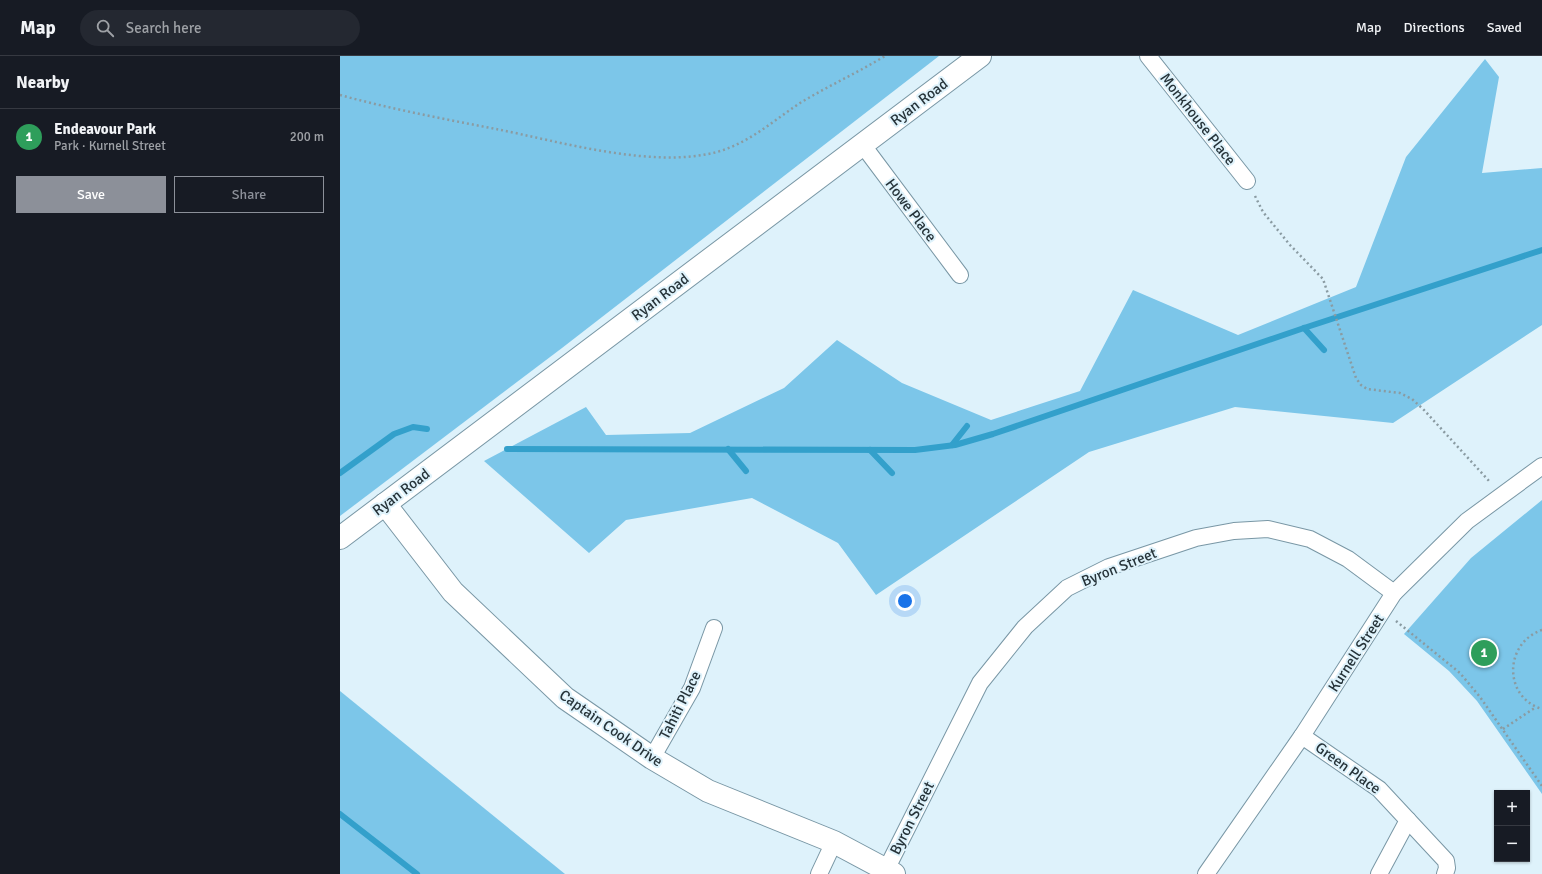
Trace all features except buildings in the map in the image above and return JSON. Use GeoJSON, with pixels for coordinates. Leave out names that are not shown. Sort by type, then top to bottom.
{"type":"FeatureCollection","features":[{"type":"Feature","properties":{"kind":"street","name":"Ryan Road"},"geometry":{"type":"LineString","coordinates":[[340,538],[980,56]]}},
{"type":"Feature","properties":{"kind":"street","name":"Monkhouse Place"},"geometry":{"type":"LineString","coordinates":[[1148,56],[1247,181]]}},
{"type":"Feature","properties":{"kind":"street","name":"Howe Place"},"geometry":{"type":"LineString","coordinates":[[862,144],[960,275]]}},
{"type":"Feature","properties":{"kind":"street","name":"Kurnell Street"},"geometry":{"type":"LineString","coordinates":[[1206,874],[1302,736],[1394,593],[1467,521],[1542,466]]}},
{"type":"Feature","properties":{"kind":"street","name":"Captain Cook Drive"},"geometry":{"type":"LineString","coordinates":[[385,504],[453,592],[565,698],[652,758],[708,791],[834,842],[890,872]]}},
{"type":"Feature","properties":{"kind":"street","name":"Byron Street"},"geometry":{"type":"LineString","coordinates":[[890,872],[980,683],[1025,628],[1068,588],[1109,567],[1196,538],[1234,530],[1268,529],[1310,539],[1348,559],[1394,593]]}},
{"type":"Feature","properties":{"kind":"street","name":"Tahiti Place"},"geometry":{"type":"LineString","coordinates":[[652,758],[692,688],[714,628]]}},
{"type":"Feature","properties":{"kind":"street","name":"Green Place"},"geometry":{"type":"LineString","coordinates":[[1302,736],[1379,790],[1446,861],[1448,868],[1446,874]]}},
{"type":"Feature","properties":{"kind":"street"},"geometry":{"type":"LineString","coordinates":[[1379,874],[1408,820]]}},
{"type":"Feature","properties":{"kind":"street"},"geometry":{"type":"LineString","coordinates":[[819,874],[834,842]]}},
{"type":"Feature","properties":{"kind":"path"},"geometry":{"type":"LineString","coordinates":[[340,95],[453,121],[597,150],[653,156],[683,157],[717,152],[743,143],[800,104],[860,72],[884,56]]}},
{"type":"Feature","properties":{"kind":"path"},"geometry":{"type":"LineString","coordinates":[[1247,181],[1263,212],[1290,245],[1323,279],[1356,378],[1361,385],[1367,389],[1400,393],[1412,399],[1424,410],[1491,484],[1504,494]]}},
{"type":"Feature","properties":{"kind":"path"},"geometry":{"type":"LineString","coordinates":[[1384,610],[1460,673],[1480,697],[1542,786]]}},
{"type":"Feature","properties":{"kind":"path"},"geometry":{"type":"LineString","coordinates":[[1542,630],[1530,636],[1521,645],[1515,655],[1513,667],[1514,679],[1518,691],[1526,700],[1542,709]]}},
{"type":"Feature","properties":{"kind":"path"},"geometry":{"type":"LineString","coordinates":[[1502,729],[1536,707]]}},
{"type":"Feature","properties":{"kind":"shaded area"},"geometry":{"type":"Polygon","coordinates":[[[340,56],[939,56],[562,348],[340,516],[340,56]]]}},
{"type":"Feature","properties":{"kind":"shaded area"},"geometry":{"type":"Polygon","coordinates":[[[1485,59],[1499,77],[1482,173],[1542,168],[1542,325],[1393,423],[1235,407],[1089,452],[876,595],[838,543],[752,498],[626,520],[589,553],[484,461],[586,407],[606,435],[690,433],[784,388],[837,340],[902,383],[991,420],[1080,391],[1133,290],[1238,335],[1356,287],[1406,157],[1485,59]]]}},
{"type":"Feature","properties":{"kind":"shaded area"},"geometry":{"type":"Polygon","coordinates":[[[1542,500],[1542,794],[1477,701],[1449,671],[1404,634],[1471,558],[1542,500]]]}},
{"type":"Feature","properties":{"kind":"shaded area"},"geometry":{"type":"Polygon","coordinates":[[[340,691],[565,874],[340,874],[340,691]]]}},
{"type":"Feature","properties":{"kind":"waterway"},"geometry":{"type":"LineString","coordinates":[[507,449],[915,450],[955,445],[993,434],[1304,328],[1542,250]]}},
{"type":"Feature","properties":{"kind":"waterway"},"geometry":{"type":"LineString","coordinates":[[1304,328],[1324,350]]}},
{"type":"Feature","properties":{"kind":"waterway"},"geometry":{"type":"LineString","coordinates":[[952,445],[967,426]]}},
{"type":"Feature","properties":{"kind":"waterway"},"geometry":{"type":"LineString","coordinates":[[340,473],[394,434],[413,427],[427,429]]}},
{"type":"Feature","properties":{"kind":"waterway"},"geometry":{"type":"LineString","coordinates":[[728,449],[746,471]]}},
{"type":"Feature","properties":{"kind":"waterway"},"geometry":{"type":"LineString","coordinates":[[870,450],[892,473]]}},
{"type":"Feature","properties":{"kind":"waterway"},"geometry":{"type":"LineString","coordinates":[[340,814],[417,874]]}},
{"type":"Feature","properties":{"kind":"place","name":"Endeavour Park"},"geometry":{"type":"Point","coordinates":[1484,653]}}]}
